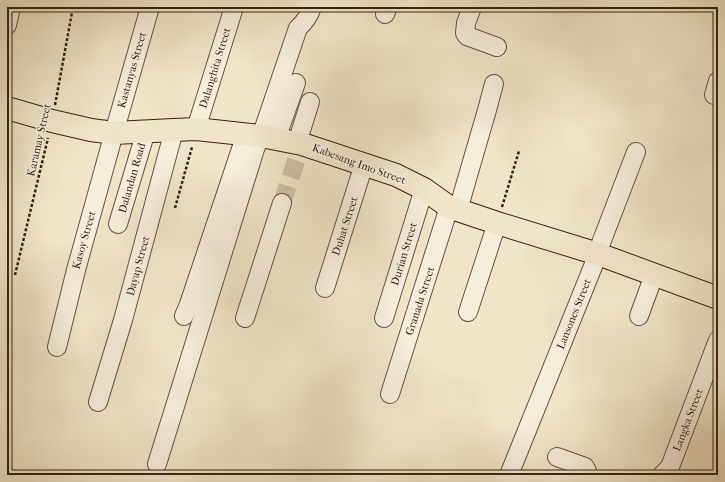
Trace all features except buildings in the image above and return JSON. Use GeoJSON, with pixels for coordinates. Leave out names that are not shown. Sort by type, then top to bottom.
{"type":"FeatureCollection","features":[{"type":"Feature","properties":{"kind":"main road","name":"Kabesang Imo Street"},"geometry":{"type":"LineString","coordinates":[[7,108],[52,121],[91,130],[114,133],[196,130],[280,141],[396,174],[424,189],[454,208],[497,223],[598,254],[718,298]]}},
{"type":"Feature","properties":{"kind":"street"},"geometry":{"type":"LineString","coordinates":[[7,25],[11,7]]}},
{"type":"Feature","properties":{"kind":"street","name":"Kastanyas Street"},"geometry":{"type":"LineString","coordinates":[[114,133],[150,7]]}},
{"type":"Feature","properties":{"kind":"street","name":"Dalanghita Street"},"geometry":{"type":"LineString","coordinates":[[196,130],[234,7]]}},
{"type":"Feature","properties":{"kind":"street"},"geometry":{"type":"LineString","coordinates":[[280,141],[298,28],[305,22],[312,7]]}},
{"type":"Feature","properties":{"kind":"street"},"geometry":{"type":"LineString","coordinates":[[472,7],[466,23],[465,33],[467,36],[497,46]]}},
{"type":"Feature","properties":{"kind":"street"},"geometry":{"type":"LineString","coordinates":[[157,464],[253,156],[280,141],[296,83]]}},
{"type":"Feature","properties":{"kind":"street","name":"Granada Street"},"geometry":{"type":"LineString","coordinates":[[390,394],[481,132],[494,84]]}},
{"type":"Feature","properties":{"kind":"street"},"geometry":{"type":"LineString","coordinates":[[184,316],[189,304],[280,141],[310,102]]}},
{"type":"Feature","properties":{"kind":"street","name":"Dayap Street"},"geometry":{"type":"LineString","coordinates":[[98,402],[123,320],[174,130]]}},
{"type":"Feature","properties":{"kind":"street","name":"Dalandan Road"},"geometry":{"type":"LineString","coordinates":[[118,224],[146,131]]}},
{"type":"Feature","properties":{"kind":"street","name":"Kasoy Street"},"geometry":{"type":"LineString","coordinates":[[57,347],[76,270],[114,133]]}},
{"type":"Feature","properties":{"kind":"street","name":"Lansones Street"},"geometry":{"type":"LineString","coordinates":[[509,475],[598,254],[636,152]]}},
{"type":"Feature","properties":{"kind":"street","name":"Duhat Street"},"geometry":{"type":"LineString","coordinates":[[325,288],[364,164]]}},
{"type":"Feature","properties":{"kind":"street","name":"Durian Street"},"geometry":{"type":"LineString","coordinates":[[384,318],[424,189]]}},
{"type":"Feature","properties":{"kind":"street"},"geometry":{"type":"LineString","coordinates":[[245,318],[282,202]]}},
{"type":"Feature","properties":{"kind":"street"},"geometry":{"type":"LineString","coordinates":[[468,312],[497,223]]}},
{"type":"Feature","properties":{"kind":"street"},"geometry":{"type":"LineString","coordinates":[[639,316],[654,275]]}},
{"type":"Feature","properties":{"kind":"street","name":"Langka Street"},"geometry":{"type":"LineString","coordinates":[[662,475],[670,467],[718,340]]}},
{"type":"Feature","properties":{"kind":"street"},"geometry":{"type":"LineString","coordinates":[[557,457],[585,467],[587,471],[586,475]]}},
{"type":"Feature","properties":{"kind":"path","name":"Karamay Street"},"geometry":{"type":"LineString","coordinates":[[14,275],[52,121],[73,7]]}},
{"type":"Feature","properties":{"kind":"path"},"geometry":{"type":"LineString","coordinates":[[175,208],[196,130]]}},
{"type":"Feature","properties":{"kind":"path"},"geometry":{"type":"LineString","coordinates":[[497,223],[519,151]]}},
{"type":"Feature","properties":{"kind":"tunnel"},"geometry":{"type":"LineString","coordinates":[[282,203],[299,152]]}}]}
